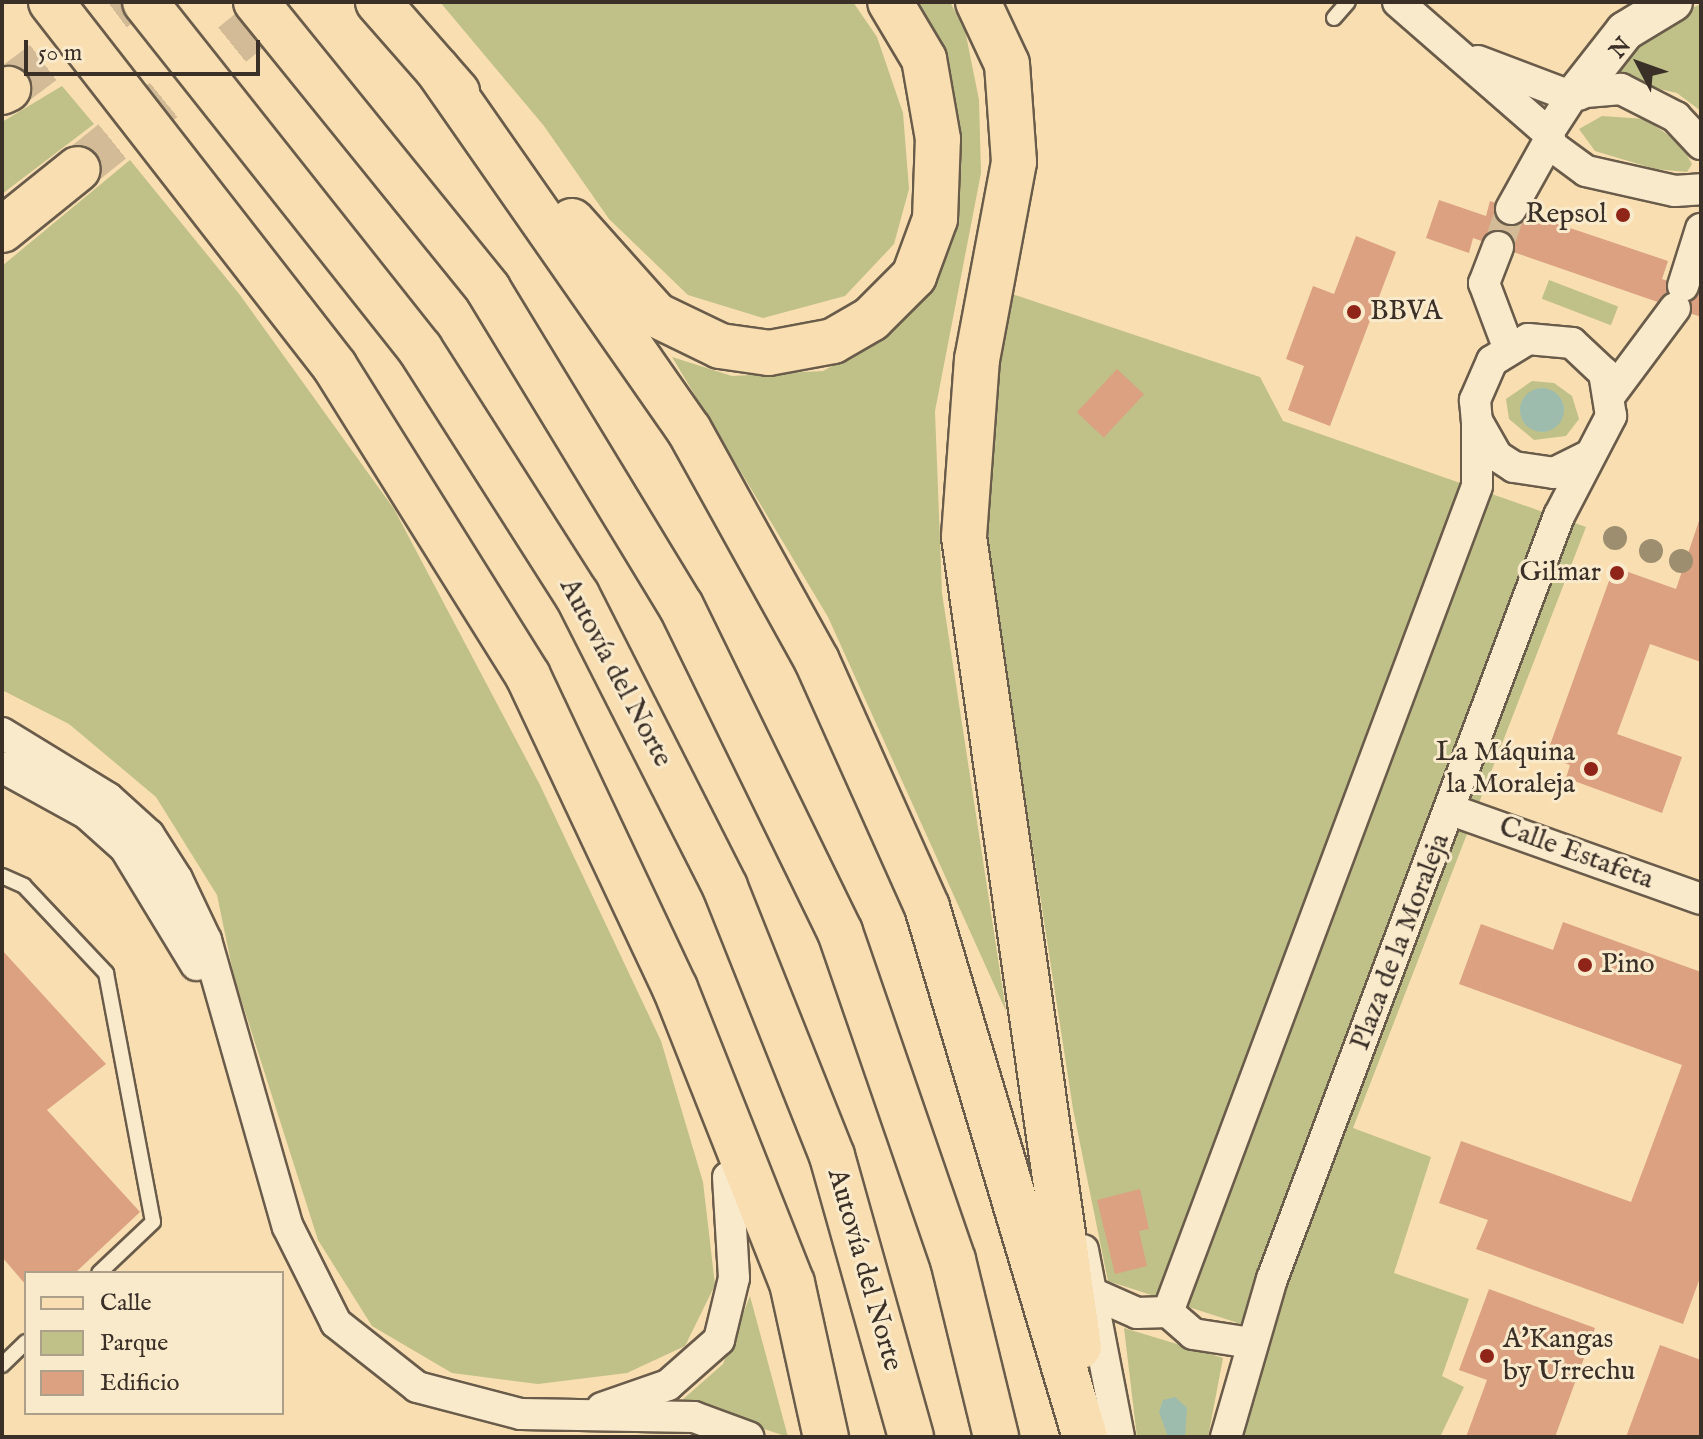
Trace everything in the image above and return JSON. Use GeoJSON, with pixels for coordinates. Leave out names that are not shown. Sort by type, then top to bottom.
{"type":"FeatureCollection","features":[{"type":"Feature","properties":{"kind":"main road"},"geometry":{"type":"LineString","coordinates":[[51,2],[335,367],[528,676],[675,988],[792,1283],[826,1437]]}},
{"type":"Feature","properties":{"kind":"main road","name":"Autovía del Norte"},"geometry":{"type":"LineString","coordinates":[[145,2],[420,349],[577,595],[725,887],[832,1156],[911,1437]]}},
{"type":"Feature","properties":{"kind":"main road"},"geometry":{"type":"LineString","coordinates":[[256,2],[488,289],[681,606],[840,932],[953,1260],[996,1437]]}},
{"type":"Feature","properties":{"kind":"main road"},"geometry":{"type":"LineString","coordinates":[[378,2],[656,315],[720,346],[769,353],[833,341],[871,319],[914,276],[935,219],[938,139],[924,59],[890,2]]}},
{"type":"Feature","properties":{"kind":"main road"},"geometry":{"type":"LineString","coordinates":[[978,2],[1007,64],[1014,162],[977,359],[964,537],[1056,1144],[1087,1437]]}},
{"type":"Feature","properties":{"kind":"main road"},"geometry":{"type":"LineString","coordinates":[[437,69],[689,430],[817,661],[927,907],[1087,1437]]}},
{"type":"Feature","properties":{"kind":"main road"},"geometry":{"type":"LineString","coordinates":[[2,230],[78,169]]}},
{"type":"Feature","properties":{"kind":"main road"},"geometry":{"type":"LineString","coordinates":[[675,988],[804,1437]]}},
{"type":"Feature","properties":{"kind":"street"},"geometry":{"type":"LineString","coordinates":[[1398,2],[1586,171],[1666,190],[1701,189]]}},
{"type":"Feature","properties":{"kind":"street"},"geometry":{"type":"LineString","coordinates":[[1511,209],[1574,94],[1625,31],[1673,2]]}},
{"type":"Feature","properties":{"kind":"street"},"geometry":{"type":"LineString","coordinates":[[1454,51],[1574,94],[1640,95],[1676,117],[1701,144]]}},
{"type":"Feature","properties":{"kind":"street","name":"Plaza de la Moraleja"},"geometry":{"type":"LineString","coordinates":[[1226,1437],[1251,1343],[1559,516],[1590,455],[1604,438],[1611,394],[1679,297],[1701,229]]}},
{"type":"Feature","properties":{"kind":"street"},"geometry":{"type":"LineString","coordinates":[[1498,247],[1484,283],[1508,347]]}},
{"type":"Feature","properties":{"kind":"street"},"geometry":{"type":"LineString","coordinates":[[1168,1312],[1477,486],[1477,421],[1481,379],[1508,347],[1528,339],[1572,343],[1604,373],[1611,394]]}},
{"type":"Feature","properties":{"kind":"street"},"geometry":{"type":"LineString","coordinates":[[1477,421],[1497,456],[1524,470],[1554,473],[1590,455]]}},
{"type":"Feature","properties":{"kind":"street"},"geometry":{"type":"LineString","coordinates":[[2,733],[108,798],[149,835],[206,940],[220,1009],[288,1227],[336,1323],[417,1387],[521,1414],[694,1417],[748,1437]]}},
{"type":"Feature","properties":{"kind":"street"},"geometry":{"type":"LineString","coordinates":[[2,767],[87,814],[125,848],[154,886],[220,1009]]}},
{"type":"Feature","properties":{"kind":"street","name":"Calle Estafeta"},"geometry":{"type":"LineString","coordinates":[[1451,810],[1701,899]]}},
{"type":"Feature","properties":{"kind":"street"},"geometry":{"type":"LineString","coordinates":[[1056,1144],[1094,1294],[1119,1437]]}},
{"type":"Feature","properties":{"kind":"street"},"geometry":{"type":"LineString","coordinates":[[585,1414],[668,1385],[719,1340],[734,1278],[728,1177]]}},
{"type":"Feature","properties":{"kind":"street"},"geometry":{"type":"LineString","coordinates":[[1094,1294],[1137,1313],[1168,1312],[1193,1334],[1251,1343]]}},
{"type":"Feature","properties":{"kind":"lane"},"geometry":{"type":"LineString","coordinates":[[1334,18],[1348,2]]}},
{"type":"Feature","properties":{"kind":"lane"},"geometry":{"type":"LineString","coordinates":[[2,876],[24,886],[106,973],[153,1222],[101,1271]]}},
{"type":"Feature","properties":{"kind":"lane"},"geometry":{"type":"LineString","coordinates":[[2,1365],[24,1344]]}},
{"type":"Feature","properties":{"kind":"green space"},"geometry":{"type":"Polygon","coordinates":[[[440,2],[853,2],[877,37],[903,113],[909,189],[894,244],[845,296],[763,318],[688,295],[609,219],[544,126],[440,2]]]}},
{"type":"Feature","properties":{"kind":"green space"},"geometry":{"type":"Polygon","coordinates":[[[912,2],[950,2],[965,30],[979,100],[981,173],[935,411],[942,593],[1006,1011],[828,617],[672,357],[732,376],[823,371],[885,337],[924,291],[958,164],[953,85],[912,2]]]}},
{"type":"Feature","properties":{"kind":"green space"},"geometry":{"type":"Polygon","coordinates":[[[1701,4],[1701,111],[1677,93],[1602,76],[1645,29],[1701,4]]]}},
{"type":"Feature","properties":{"kind":"green space"},"geometry":{"type":"Polygon","coordinates":[[[62,86],[94,124],[2,194],[2,122],[62,86]]]}},
{"type":"Feature","properties":{"kind":"green space"},"geometry":{"type":"Polygon","coordinates":[[[1602,116],[1645,119],[1680,143],[1692,164],[1687,172],[1655,169],[1595,151],[1579,129],[1602,116]]]}},
{"type":"Feature","properties":{"kind":"green space"},"geometry":{"type":"Polygon","coordinates":[[[130,160],[240,295],[394,509],[540,785],[661,1041],[703,1182],[715,1285],[685,1346],[627,1373],[538,1384],[452,1373],[372,1326],[318,1240],[234,977],[217,895],[156,797],[69,724],[2,690],[2,266],[130,160]]]}},
{"type":"Feature","properties":{"kind":"green space"},"geometry":{"type":"Polygon","coordinates":[[[1549,280],[1618,307],[1611,325],[1542,299],[1549,280]]]}},
{"type":"Feature","properties":{"kind":"green space"},"geometry":{"type":"Polygon","coordinates":[[[1006,292],[1260,377],[1283,421],[1586,527],[1353,1128],[1431,1157],[1394,1273],[1469,1299],[1442,1376],[1464,1387],[1440,1437],[1242,1437],[1269,1333],[1108,1281],[1073,1109],[985,538],[988,426],[1006,292]]]}},
{"type":"Feature","properties":{"kind":"green space"},"geometry":{"type":"Polygon","coordinates":[[[1532,381],[1554,383],[1572,396],[1579,419],[1566,436],[1534,440],[1509,419],[1506,399],[1532,381]]]}},
{"type":"Feature","properties":{"kind":"green space"},"geometry":{"type":"Polygon","coordinates":[[[750,1296],[788,1437],[681,1401],[723,1364],[750,1296]]]}},
{"type":"Feature","properties":{"kind":"green space"},"geometry":{"type":"Polygon","coordinates":[[[1124,1328],[1223,1358],[1208,1437],[1137,1437],[1124,1328]]]}},
{"type":"Feature","properties":{"kind":"shaded area"},"geometry":{"type":"Polygon","coordinates":[[[1542,388],[1558,394],[1564,410],[1558,426],[1542,432],[1526,426],[1520,410],[1526,394],[1542,388]]]}},
{"type":"Feature","properties":{"kind":"shaded area"},"geometry":{"type":"Polygon","coordinates":[[[1175,1397],[1187,1408],[1185,1437],[1168,1437],[1159,1412],[1163,1400],[1175,1397]]]}},
{"type":"Feature","properties":{"kind":"building"},"geometry":{"type":"Polygon","coordinates":[[[1439,200],[1486,216],[1490,201],[1668,261],[1662,279],[1701,292],[1701,317],[1473,238],[1469,253],[1426,238],[1439,200]]]}},
{"type":"Feature","properties":{"kind":"building"},"geometry":{"type":"Polygon","coordinates":[[[1356,236],[1396,252],[1330,426],[1288,410],[1304,366],[1286,359],[1313,286],[1334,294],[1356,236]]]}},
{"type":"Feature","properties":{"kind":"building"},"geometry":{"type":"Polygon","coordinates":[[[1117,369],[1144,394],[1104,437],[1077,412],[1117,369]]]}},
{"type":"Feature","properties":{"kind":"building"},"geometry":{"type":"Polygon","coordinates":[[[1701,515],[1701,662],[1650,644],[1617,734],[1682,757],[1662,813],[1566,778],[1570,765],[1546,756],[1614,567],[1676,589],[1701,515]]]}},
{"type":"Feature","properties":{"kind":"building"},"geometry":{"type":"Polygon","coordinates":[[[1563,922],[1701,972],[1701,1275],[1683,1324],[1476,1249],[1488,1220],[1439,1203],[1461,1141],[1631,1202],[1682,1065],[1459,984],[1481,924],[1553,950],[1563,922]]]}},
{"type":"Feature","properties":{"kind":"building"},"geometry":{"type":"Polygon","coordinates":[[[2,950],[106,1064],[47,1110],[140,1212],[77,1271],[24,1271],[24,1283],[2,1257],[2,950]]]}},
{"type":"Feature","properties":{"kind":"building"},"geometry":{"type":"Polygon","coordinates":[[[1140,1189],[1149,1229],[1139,1231],[1147,1266],[1115,1274],[1097,1200],[1140,1189]]]}},
{"type":"Feature","properties":{"kind":"building"},"geometry":{"type":"Polygon","coordinates":[[[1489,1289],[1595,1328],[1555,1437],[1466,1437],[1487,1380],[1459,1370],[1489,1289]]]}},
{"type":"Feature","properties":{"kind":"building"},"geometry":{"type":"Polygon","coordinates":[[[1660,1345],[1701,1360],[1701,1437],[1626,1437],[1660,1345]]]}},
{"type":"Feature","properties":{"kind":"tunnel"},"geometry":{"type":"LineString","coordinates":[[8,89],[124,2]]}},
{"type":"Feature","properties":{"kind":"tunnel"},"geometry":{"type":"LineString","coordinates":[[78,169],[285,2]]}},
{"type":"Feature","properties":{"kind":"tunnel"},"geometry":{"type":"LineString","coordinates":[[1498,247],[1511,209]]}},
{"type":"Feature","properties":{"kind":"place","name":"Repsol"},"geometry":{"type":"Point","coordinates":[1623,215]}},
{"type":"Feature","properties":{"kind":"place","name":"BBVA"},"geometry":{"type":"Point","coordinates":[1354,312]}},
{"type":"Feature","properties":{"kind":"place","name":"Gilmar"},"geometry":{"type":"Point","coordinates":[1617,573]}},
{"type":"Feature","properties":{"kind":"place","name":"La Máquina la Moraleja"},"geometry":{"type":"Point","coordinates":[1591,769]}},
{"type":"Feature","properties":{"kind":"place","name":"Pino"},"geometry":{"type":"Point","coordinates":[1585,965]}},
{"type":"Feature","properties":{"kind":"place","name":"A'Kangas by Urrechu"},"geometry":{"type":"Point","coordinates":[1487,1356]}}]}
